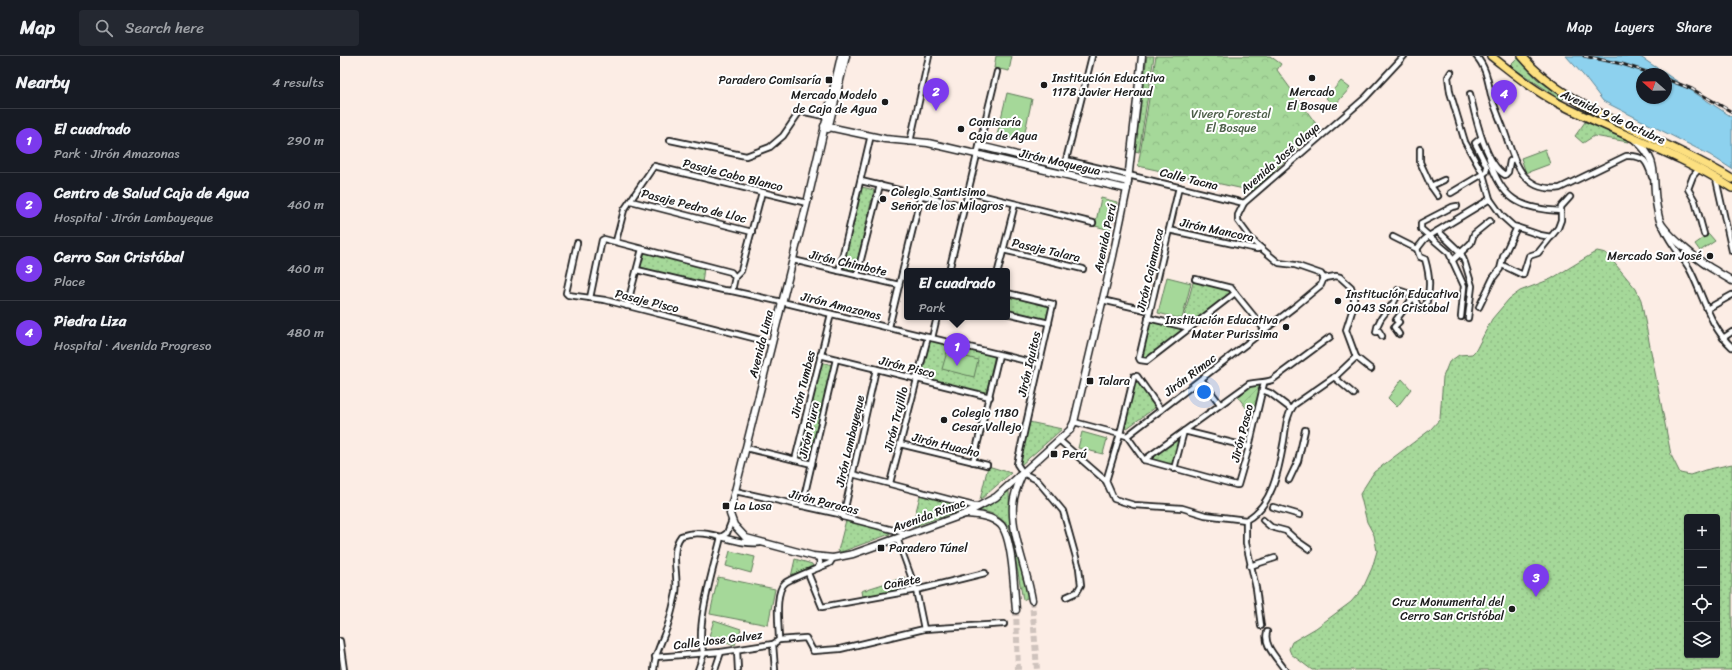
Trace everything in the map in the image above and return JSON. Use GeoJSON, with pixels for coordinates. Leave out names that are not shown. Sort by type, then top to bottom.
{"type":"FeatureCollection","features":[{"type":"Feature","properties":{"kind":"main road","name":"Avenida Lima"},"geometry":{"type":"LineString","coordinates":[[732,520],[731,507],[827,126],[841,56]]}},
{"type":"Feature","properties":{"kind":"main road","name":"Avenida Lima"},"geometry":{"type":"LineString","coordinates":[[829,117],[846,56]]}},
{"type":"Feature","properties":{"kind":"main road","name":"Avenida Perú"},"geometry":{"type":"LineString","coordinates":[[1074,422],[1127,189],[1142,56]]}},
{"type":"Feature","properties":{"kind":"main road","name":"Avenida 9 de Octubre"},"geometry":{"type":"LineString","coordinates":[[1491,56],[1525,83],[1545,96],[1699,169],[1732,188]]}},
{"type":"Feature","properties":{"kind":"main road","name":"Avenida 9 de Octubre"},"geometry":{"type":"LineString","coordinates":[[1522,56],[1548,82],[1579,102],[1690,156],[1732,179]]}},
{"type":"Feature","properties":{"kind":"main road","name":"Jirón Moquegua"},"geometry":{"type":"LineString","coordinates":[[827,126],[885,140],[928,143],[1127,189]]}},
{"type":"Feature","properties":{"kind":"main road"},"geometry":{"type":"LineString","coordinates":[[1629,136],[1640,144],[1649,155],[1653,165],[1656,205],[1662,226],[1707,265],[1732,281]]}},
{"type":"Feature","properties":{"kind":"main road","name":"Jirón Moquegua"},"geometry":{"type":"LineString","coordinates":[[980,146],[1128,182]]}},
{"type":"Feature","properties":{"kind":"main road","name":"Avenida Rímac"},"geometry":{"type":"LineString","coordinates":[[762,543],[818,557],[833,558],[853,554],[965,514],[996,497],[1060,440],[1070,430],[1074,422]]}},
{"type":"Feature","properties":{"kind":"main road"},"geometry":{"type":"LineString","coordinates":[[1023,473],[1015,496],[1014,514],[1016,534],[1032,600]]}},
{"type":"Feature","properties":{"kind":"main road"},"geometry":{"type":"LineString","coordinates":[[965,514],[983,516],[995,521],[1002,527],[1009,546],[1016,610]]}},
{"type":"Feature","properties":{"kind":"main road"},"geometry":{"type":"LineString","coordinates":[[732,520],[738,531],[746,538],[762,543]]}},
{"type":"Feature","properties":{"kind":"street"},"geometry":{"type":"LineString","coordinates":[[910,142],[930,56]]}},
{"type":"Feature","properties":{"kind":"street","name":"Calle Tacna"},"geometry":{"type":"LineString","coordinates":[[1092,56],[1066,160],[1244,203]]}},
{"type":"Feature","properties":{"kind":"street","name":"Avenida José Olaya"},"geometry":{"type":"LineString","coordinates":[[1324,278],[1321,274],[1295,265],[1279,263],[1252,240],[1238,221],[1238,215],[1244,203],[1365,98],[1404,56]]}},
{"type":"Feature","properties":{"kind":"street"},"geometry":{"type":"LineString","coordinates":[[1476,56],[1484,68],[1513,159],[1522,174],[1536,185],[1549,189],[1560,188],[1569,185],[1626,156],[1638,156],[1642,158],[1648,165],[1654,184]]}},
{"type":"Feature","properties":{"kind":"street"},"geometry":{"type":"LineString","coordinates":[[950,268],[997,72]]}},
{"type":"Feature","properties":{"kind":"street"},"geometry":{"type":"LineString","coordinates":[[1451,72],[1448,77],[1450,92],[1465,142],[1483,174],[1490,199],[1508,221],[1517,228],[1545,237],[1551,237]]}},
{"type":"Feature","properties":{"kind":"street"},"geometry":{"type":"LineString","coordinates":[[1470,94],[1481,138],[1488,154],[1493,173],[1503,191],[1509,197],[1530,206],[1561,211]]}},
{"type":"Feature","properties":{"kind":"street"},"geometry":{"type":"LineString","coordinates":[[670,140],[746,156],[770,147],[783,136],[800,111],[829,117]]}},
{"type":"Feature","properties":{"kind":"street"},"geometry":{"type":"LineString","coordinates":[[1451,193],[1486,172],[1487,167],[1474,143],[1481,138]]}},
{"type":"Feature","properties":{"kind":"street"},"geometry":{"type":"LineString","coordinates":[[839,271],[870,139]]}},
{"type":"Feature","properties":{"kind":"street"},"geometry":{"type":"LineString","coordinates":[[1420,149],[1420,162],[1431,186],[1438,196]]}},
{"type":"Feature","properties":{"kind":"street"},"geometry":{"type":"LineString","coordinates":[[1488,154],[1502,174],[1505,175],[1508,172],[1510,161],[1513,159]]}},
{"type":"Feature","properties":{"kind":"street","name":"Pasaje Cabo Blanco"},"geometry":{"type":"LineString","coordinates":[[631,201],[654,166],[807,203]]}},
{"type":"Feature","properties":{"kind":"street"},"geometry":{"type":"LineString","coordinates":[[1699,169],[1693,176],[1688,189],[1695,201],[1704,234]]}},
{"type":"Feature","properties":{"kind":"street"},"geometry":{"type":"LineString","coordinates":[[1716,179],[1732,251]]}},
{"type":"Feature","properties":{"kind":"street"},"geometry":{"type":"LineString","coordinates":[[861,180],[965,206]]}},
{"type":"Feature","properties":{"kind":"street"},"geometry":{"type":"LineString","coordinates":[[1431,186],[1444,180]]}},
{"type":"Feature","properties":{"kind":"street"},"geometry":{"type":"LineString","coordinates":[[857,275],[880,185]]}},
{"type":"Feature","properties":{"kind":"street","name":"Jirón Cajamarca"},"geometry":{"type":"LineString","coordinates":[[1179,187],[1139,358],[1143,361],[1147,361],[1190,328]]}},
{"type":"Feature","properties":{"kind":"street"},"geometry":{"type":"LineString","coordinates":[[732,291],[736,276],[741,271],[762,192]]}},
{"type":"Feature","properties":{"kind":"street"},"geometry":{"type":"LineString","coordinates":[[968,192],[1093,224]]}},
{"type":"Feature","properties":{"kind":"street"},"geometry":{"type":"LineString","coordinates":[[889,327],[921,195]]}},
{"type":"Feature","properties":{"kind":"street"},"geometry":{"type":"LineString","coordinates":[[1502,265],[1523,275],[1529,256],[1538,253],[1558,228],[1561,220],[1561,207],[1570,197]]}},
{"type":"Feature","properties":{"kind":"street"},"geometry":{"type":"LineString","coordinates":[[1417,249],[1424,240],[1490,199]]}},
{"type":"Feature","properties":{"kind":"street"},"geometry":{"type":"LineString","coordinates":[[616,241],[624,210],[631,201]]}},
{"type":"Feature","properties":{"kind":"street","name":"Pasaje Pedro de Lloc"},"geometry":{"type":"LineString","coordinates":[[631,201],[752,232]]}},
{"type":"Feature","properties":{"kind":"street"},"geometry":{"type":"LineString","coordinates":[[999,268],[1015,204]]}},
{"type":"Feature","properties":{"kind":"street"},"geometry":{"type":"LineString","coordinates":[[1457,206],[1452,207],[1421,223],[1421,228],[1448,253],[1464,286],[1461,317]]}},
{"type":"Feature","properties":{"kind":"street"},"geometry":{"type":"LineString","coordinates":[[1452,261],[1471,243],[1474,234],[1490,221]]}},
{"type":"Feature","properties":{"kind":"street"},"geometry":{"type":"LineString","coordinates":[[1662,226],[1666,235],[1688,267],[1707,309],[1723,338],[1732,347]]}},
{"type":"Feature","properties":{"kind":"street"},"geometry":{"type":"LineString","coordinates":[[1479,307],[1502,265],[1503,257],[1517,228]]}},
{"type":"Feature","properties":{"kind":"street","name":"Jirón Mancora"},"geometry":{"type":"LineString","coordinates":[[1169,230],[1257,249],[1261,248]]}},
{"type":"Feature","properties":{"kind":"street"},"geometry":{"type":"LineString","coordinates":[[1438,231],[1461,252],[1472,286],[1468,318]]}},
{"type":"Feature","properties":{"kind":"street"},"geometry":{"type":"LineString","coordinates":[[1382,336],[1379,331],[1376,332],[1376,327],[1379,319],[1395,300],[1398,290],[1410,294],[1412,299],[1415,299],[1418,306],[1425,310],[1430,280],[1425,259],[1420,257],[1417,249],[1393,237]]}},
{"type":"Feature","properties":{"kind":"street"},"geometry":{"type":"LineString","coordinates":[[590,298],[602,240],[604,239],[731,272],[736,276]]}},
{"type":"Feature","properties":{"kind":"street","name":"Pasaje Pisco"},"geometry":{"type":"LineString","coordinates":[[577,243],[566,295],[590,298],[627,306],[772,343]]}},
{"type":"Feature","properties":{"kind":"street"},"geometry":{"type":"LineString","coordinates":[[627,306],[642,249]]}},
{"type":"Feature","properties":{"kind":"street","name":"Pasaje Talara"},"geometry":{"type":"LineString","coordinates":[[1004,250],[1084,269]]}},
{"type":"Feature","properties":{"kind":"street","name":"Jirón Chimbote"},"geometry":{"type":"LineString","coordinates":[[793,260],[899,286]]}},
{"type":"Feature","properties":{"kind":"street","name":"Jirón Amazonas"},"geometry":{"type":"LineString","coordinates":[[637,270],[889,327],[1039,364]]}},
{"type":"Feature","properties":{"kind":"street"},"geometry":{"type":"LineString","coordinates":[[1324,278],[1340,277],[1351,287],[1354,297],[1354,304],[1346,330],[1356,357],[1371,369]]}},
{"type":"Feature","properties":{"kind":"street","name":"Jirón Rimac"},"geometry":{"type":"LineString","coordinates":[[1127,436],[1266,330],[1321,285],[1324,278]]}},
{"type":"Feature","properties":{"kind":"street"},"geometry":{"type":"LineString","coordinates":[[1195,279],[1231,288],[1266,330]]}},
{"type":"Feature","properties":{"kind":"street"},"geometry":{"type":"LineString","coordinates":[[1148,318],[1190,328],[1235,293]]}},
{"type":"Feature","properties":{"kind":"street","name":"Jirón Iquitos"},"geometry":{"type":"LineString","coordinates":[[1010,294],[1053,304],[1017,464],[1023,473]]}},
{"type":"Feature","properties":{"kind":"street"},"geometry":{"type":"LineString","coordinates":[[1707,309],[1732,295]]}},
{"type":"Feature","properties":{"kind":"street"},"geometry":{"type":"LineString","coordinates":[[1399,334],[1394,327],[1399,322],[1396,320],[1412,299]]}},
{"type":"Feature","properties":{"kind":"street"},"geometry":{"type":"LineString","coordinates":[[1102,300],[1150,311]]}},
{"type":"Feature","properties":{"kind":"street","name":"Jirón Tumbes"},"geometry":{"type":"LineString","coordinates":[[795,460],[831,314]]}},
{"type":"Feature","properties":{"kind":"street"},"geometry":{"type":"LineString","coordinates":[[1010,314],[1048,323]]}},
{"type":"Feature","properties":{"kind":"street","name":"Jirón Trujillo"},"geometry":{"type":"LineString","coordinates":[[890,483],[917,380],[936,320]]}},
{"type":"Feature","properties":{"kind":"street"},"geometry":{"type":"LineString","coordinates":[[1723,338],[1732,332]]}},
{"type":"Feature","properties":{"kind":"street"},"geometry":{"type":"LineString","coordinates":[[1144,460],[1249,384],[1257,382],[1264,383],[1277,377],[1330,337]]}},
{"type":"Feature","properties":{"kind":"street"},"geometry":{"type":"LineString","coordinates":[[973,462],[999,355]]}},
{"type":"Feature","properties":{"kind":"street","name":"Jirón Pisco"},"geometry":{"type":"LineString","coordinates":[[820,356],[990,397]]}},
{"type":"Feature","properties":{"kind":"street"},"geometry":{"type":"LineString","coordinates":[[1261,626],[1256,588],[1250,566],[1245,537],[1246,520],[1265,504],[1271,492],[1281,455],[1287,418],[1294,405],[1334,377],[1356,357]]}},
{"type":"Feature","properties":{"kind":"street","name":"Jirón Piura"},"geometry":{"type":"LineString","coordinates":[[802,506],[836,360]]}},
{"type":"Feature","properties":{"kind":"street","name":"Jirón Lambayeque"},"geometry":{"type":"LineString","coordinates":[[843,517],[876,369]]}},
{"type":"Feature","properties":{"kind":"street"},"geometry":{"type":"LineString","coordinates":[[1106,481],[1120,434],[1134,376],[1137,376],[1161,410]]}},
{"type":"Feature","properties":{"kind":"street"},"geometry":{"type":"LineString","coordinates":[[1334,377],[1354,394]]}},
{"type":"Feature","properties":{"kind":"street"},"geometry":{"type":"LineString","coordinates":[[1201,379],[1220,404]]}},
{"type":"Feature","properties":{"kind":"street","name":"Jirón Pasco"},"geometry":{"type":"LineString","coordinates":[[1174,469],[1236,486],[1238,485],[1249,447],[1264,383]]}},
{"type":"Feature","properties":{"kind":"street"},"geometry":{"type":"LineString","coordinates":[[1262,390],[1270,393],[1292,409]]}},
{"type":"Feature","properties":{"kind":"street"},"geometry":{"type":"LineString","coordinates":[[1074,422],[1127,436],[1144,460],[1174,469],[1184,430]]}},
{"type":"Feature","properties":{"kind":"street"},"geometry":{"type":"LineString","coordinates":[[1184,430],[1249,447]]}},
{"type":"Feature","properties":{"kind":"street"},"geometry":{"type":"LineString","coordinates":[[1289,480],[1298,461],[1305,430]]}},
{"type":"Feature","properties":{"kind":"street"},"geometry":{"type":"LineString","coordinates":[[1060,440],[1106,481],[1111,496],[1120,502],[1134,505],[1182,508],[1205,515],[1246,520]]}},
{"type":"Feature","properties":{"kind":"street","name":"Jirón Huacho"},"geometry":{"type":"LineString","coordinates":[[900,444],[987,465]]}},
{"type":"Feature","properties":{"kind":"street"},"geometry":{"type":"LineString","coordinates":[[746,448],[812,464]]}},
{"type":"Feature","properties":{"kind":"street"},"geometry":{"type":"LineString","coordinates":[[1023,473],[1036,480],[1063,511],[1079,568],[1081,585],[1077,592],[1066,597]]}},
{"type":"Feature","properties":{"kind":"street"},"geometry":{"type":"LineString","coordinates":[[852,474],[980,507]]}},
{"type":"Feature","properties":{"kind":"street","name":"Jirón Paracas"},"geometry":{"type":"LineString","coordinates":[[735,491],[839,514],[843,517],[908,534]]}},
{"type":"Feature","properties":{"kind":"street"},"geometry":{"type":"LineString","coordinates":[[1273,507],[1300,515]]}},
{"type":"Feature","properties":{"kind":"street"},"geometry":{"type":"LineString","coordinates":[[698,670],[704,653],[701,648],[701,629],[721,537],[727,533],[732,520]]}},
{"type":"Feature","properties":{"kind":"street"},"geometry":{"type":"LineString","coordinates":[[1263,520],[1271,527],[1286,531],[1309,549]]}},
{"type":"Feature","properties":{"kind":"street"},"geometry":{"type":"LineString","coordinates":[[654,670],[655,657],[665,635],[676,594],[677,579],[675,558],[677,544],[681,536],[688,533],[696,533],[749,544],[762,543]]}},
{"type":"Feature","properties":{"kind":"street"},"geometry":{"type":"LineString","coordinates":[[897,538],[916,590],[924,629],[1004,624]]}},
{"type":"Feature","properties":{"kind":"street"},"geometry":{"type":"LineString","coordinates":[[818,557],[820,562],[818,568]]}},
{"type":"Feature","properties":{"kind":"street"},"geometry":{"type":"LineString","coordinates":[[779,640],[780,590],[785,583],[830,563],[833,558]]}},
{"type":"Feature","properties":{"kind":"street"},"geometry":{"type":"LineString","coordinates":[[1250,566],[1275,558]]}},
{"type":"Feature","properties":{"kind":"street","name":"Cañete"},"geometry":{"type":"LineString","coordinates":[[808,573],[822,607],[916,590],[985,573]]}},
{"type":"Feature","properties":{"kind":"street","name":"Calle Jose Galvez"},"geometry":{"type":"LineString","coordinates":[[655,657],[722,652],[773,644],[779,640],[806,638],[813,651],[840,649],[924,629]]}},
{"type":"Feature","properties":{"kind":"street"},"geometry":{"type":"LineString","coordinates":[[1267,632],[1266,637],[1268,645],[1285,670]]}},
{"type":"Feature","properties":{"kind":"street"},"geometry":{"type":"LineString","coordinates":[[340,641],[344,670]]}},
{"type":"Feature","properties":{"kind":"street"},"geometry":{"type":"LineString","coordinates":[[773,644],[775,670]]}},
{"type":"Feature","properties":{"kind":"street"},"geometry":{"type":"LineString","coordinates":[[737,650],[738,670]]}},
{"type":"Feature","properties":{"kind":"street"},"geometry":{"type":"LineString","coordinates":[[715,670],[722,652]]}},
{"type":"Feature","properties":{"kind":"green space"},"geometry":{"type":"Polygon","coordinates":[[[996,56],[1012,56],[1009,71],[994,68],[996,56]]]}},
{"type":"Feature","properties":{"kind":"green space"},"geometry":{"type":"Polygon","coordinates":[[[1147,56],[1154,56],[1139,152],[1135,151],[1147,56]]]}},
{"type":"Feature","properties":{"kind":"green space","name":"Vivero Forestal El Bosque"},"geometry":{"type":"Polygon","coordinates":[[[1156,56],[1270,56],[1281,64],[1277,70],[1319,128],[1253,191],[1138,166],[1156,56]]]}},
{"type":"Feature","properties":{"kind":"green space"},"geometry":{"type":"Polygon","coordinates":[[[1518,58],[1537,79],[1565,97],[1562,100],[1510,66],[1518,58]]]}},
{"type":"Feature","properties":{"kind":"green space"},"geometry":{"type":"Polygon","coordinates":[[[1341,81],[1350,88],[1334,106],[1326,98],[1341,81]]]}},
{"type":"Feature","properties":{"kind":"green space"},"geometry":{"type":"Polygon","coordinates":[[[1007,93],[1032,99],[1023,141],[997,135],[1007,93]]]}},
{"type":"Feature","properties":{"kind":"green space"},"geometry":{"type":"Polygon","coordinates":[[[1585,122],[1629,139],[1628,142],[1594,136],[1583,143],[1575,136],[1585,122]]]}},
{"type":"Feature","properties":{"kind":"green space"},"geometry":{"type":"Polygon","coordinates":[[[1545,149],[1550,164],[1526,173],[1521,158],[1545,149]]]}},
{"type":"Feature","properties":{"kind":"green space"},"geometry":{"type":"Polygon","coordinates":[[[862,187],[874,190],[855,270],[842,267],[862,187]]]}},
{"type":"Feature","properties":{"kind":"green space"},"geometry":{"type":"Polygon","coordinates":[[[1101,198],[1117,202],[1110,230],[1095,226],[1101,198]]]}},
{"type":"Feature","properties":{"kind":"green space"},"geometry":{"type":"Polygon","coordinates":[[[1709,234],[1715,241],[1700,251],[1695,244],[1709,234]]]}},
{"type":"Feature","properties":{"kind":"green space"},"geometry":{"type":"Polygon","coordinates":[[[1597,251],[1606,253],[1636,289],[1641,300],[1671,455],[1680,473],[1690,475],[1732,464],[1732,670],[1312,670],[1291,654],[1289,649],[1292,642],[1316,628],[1351,602],[1363,588],[1372,568],[1377,551],[1374,535],[1367,522],[1360,494],[1374,472],[1430,430],[1440,419],[1443,377],[1449,362],[1459,355],[1472,354],[1476,350],[1492,319],[1509,299],[1520,291],[1551,279],[1597,251]]]}},
{"type":"Feature","properties":{"kind":"green space"},"geometry":{"type":"Polygon","coordinates":[[[644,252],[704,267],[702,284],[640,267],[644,252]]]}},
{"type":"Feature","properties":{"kind":"green space"},"geometry":{"type":"Polygon","coordinates":[[[1167,277],[1191,283],[1182,319],[1158,313],[1167,277]]]}},
{"type":"Feature","properties":{"kind":"green space"},"geometry":{"type":"Polygon","coordinates":[[[1194,279],[1229,289],[1232,292],[1189,326],[1182,324],[1194,279]]]}},
{"type":"Feature","properties":{"kind":"green space"},"geometry":{"type":"Polygon","coordinates":[[[1010,295],[1050,305],[1046,321],[1010,312],[1010,295]]]}},
{"type":"Feature","properties":{"kind":"green space"},"geometry":{"type":"Polygon","coordinates":[[[1150,320],[1182,327],[1183,331],[1145,361],[1141,357],[1150,320]]]}},
{"type":"Feature","properties":{"kind":"green space"},"geometry":{"type":"Polygon","coordinates":[[[929,338],[995,355],[986,393],[919,377],[929,338]]]}},
{"type":"Feature","properties":{"kind":"green space"},"geometry":{"type":"Polygon","coordinates":[[[947,352],[978,360],[974,377],[942,369],[947,352]]]}},
{"type":"Feature","properties":{"kind":"green space"},"geometry":{"type":"Polygon","coordinates":[[[820,362],[833,365],[809,458],[796,455],[820,362]]]}},
{"type":"Feature","properties":{"kind":"green space"},"geometry":{"type":"Polygon","coordinates":[[[1402,379],[1411,389],[1397,407],[1388,398],[1402,379]]]}},
{"type":"Feature","properties":{"kind":"green space"},"geometry":{"type":"Polygon","coordinates":[[[1136,380],[1156,407],[1123,431],[1136,380]]]}},
{"type":"Feature","properties":{"kind":"green space"},"geometry":{"type":"Polygon","coordinates":[[[1251,386],[1261,386],[1254,418],[1238,397],[1251,386]]]}},
{"type":"Feature","properties":{"kind":"green space"},"geometry":{"type":"Polygon","coordinates":[[[1029,422],[1062,429],[1021,465],[1019,460],[1029,422]]]}},
{"type":"Feature","properties":{"kind":"green space"},"geometry":{"type":"Polygon","coordinates":[[[1082,432],[1107,439],[1103,454],[1078,448],[1082,432]]]}},
{"type":"Feature","properties":{"kind":"green space"},"geometry":{"type":"Polygon","coordinates":[[[1180,435],[1172,466],[1147,459],[1180,435]]]}},
{"type":"Feature","properties":{"kind":"green space"},"geometry":{"type":"Polygon","coordinates":[[[988,466],[1011,473],[980,500],[988,466]]]}},
{"type":"Feature","properties":{"kind":"green space"},"geometry":{"type":"Polygon","coordinates":[[[1009,491],[1010,527],[1029,597],[1023,600],[1010,529],[997,516],[980,511],[1009,491]]]}},
{"type":"Feature","properties":{"kind":"green space"},"geometry":{"type":"Polygon","coordinates":[[[921,492],[965,505],[965,509],[912,527],[921,492]]]}},
{"type":"Feature","properties":{"kind":"green space"},"geometry":{"type":"Polygon","coordinates":[[[846,520],[889,530],[890,534],[841,552],[838,551],[846,520]]]}},
{"type":"Feature","properties":{"kind":"green space"},"geometry":{"type":"Polygon","coordinates":[[[730,551],[755,557],[751,573],[726,566],[730,551]]]}},
{"type":"Feature","properties":{"kind":"green space"},"geometry":{"type":"Polygon","coordinates":[[[795,559],[812,564],[813,568],[791,577],[795,559]]]}},
{"type":"Feature","properties":{"kind":"green space"},"geometry":{"type":"Polygon","coordinates":[[[718,577],[775,589],[768,625],[710,614],[718,577]]]}},
{"type":"Feature","properties":{"kind":"green space"},"geometry":{"type":"Polygon","coordinates":[[[905,577],[909,589],[862,597],[861,591],[905,577]]]}},
{"type":"Feature","properties":{"kind":"green space"},"geometry":{"type":"Polygon","coordinates":[[[714,620],[741,629],[735,645],[709,636],[714,620]]]}},
{"type":"Feature","properties":{"kind":"water"},"geometry":{"type":"Polygon","coordinates":[[[1566,56],[1639,56],[1657,68],[1636,68],[1636,104],[1672,104],[1672,78],[1732,117],[1732,169],[1710,155],[1603,101],[1566,56]]]}},
{"type":"Feature","properties":{"kind":"tunnel"},"geometry":{"type":"LineString","coordinates":[[1032,600],[1037,670]]}},
{"type":"Feature","properties":{"kind":"tunnel"},"geometry":{"type":"LineString","coordinates":[[1016,610],[1018,670]]}},
{"type":"Feature","properties":{"kind":"railway"},"geometry":{"type":"LineString","coordinates":[[1584,56],[1636,69]]}},
{"type":"Feature","properties":{"kind":"railway"},"geometry":{"type":"LineString","coordinates":[[1672,81],[1692,89],[1732,112]]}},
{"type":"Feature","properties":{"kind":"place","name":"Mercado El Bosque"},"geometry":{"type":"Point","coordinates":[1312,78]}},
{"type":"Feature","properties":{"kind":"place","name":"Paradero Comisaría"},"geometry":{"type":"Point","coordinates":[829,80]}},
{"type":"Feature","properties":{"kind":"place","name":"Institución Educativa 1178 Javier Heraud"},"geometry":{"type":"Point","coordinates":[1044,85]}},
{"type":"Feature","properties":{"kind":"place","name":"Mercado Modelo de Caja de Agua"},"geometry":{"type":"Point","coordinates":[885,102]}},
{"type":"Feature","properties":{"kind":"place","name":"Centro de Salud Caja de Agua"},"geometry":{"type":"Point","coordinates":[936,111]}},
{"type":"Feature","properties":{"kind":"place","name":"Piedra Liza"},"geometry":{"type":"Point","coordinates":[1504,113]}},
{"type":"Feature","properties":{"kind":"place","name":"Comisaría Caja de Agua"},"geometry":{"type":"Point","coordinates":[961,129]}},
{"type":"Feature","properties":{"kind":"place","name":"Colegio Santisimo Señor de los Milagros"},"geometry":{"type":"Point","coordinates":[883,199]}},
{"type":"Feature","properties":{"kind":"place","name":"Mercado San José"},"geometry":{"type":"Point","coordinates":[1710,256]}},
{"type":"Feature","properties":{"kind":"place","name":"Institución Educativa 0043 San Cristobal"},"geometry":{"type":"Point","coordinates":[1338,301]}},
{"type":"Feature","properties":{"kind":"place","name":"Institución Educativa Mater Purissima"},"geometry":{"type":"Point","coordinates":[1286,327]}},
{"type":"Feature","properties":{"kind":"place","name":"El cuadrado"},"geometry":{"type":"Point","coordinates":[957,366]}},
{"type":"Feature","properties":{"kind":"place","name":"Talara"},"geometry":{"type":"Point","coordinates":[1090,381]}},
{"type":"Feature","properties":{"kind":"place","name":"Colegio 1180 Cesar Vallejo"},"geometry":{"type":"Point","coordinates":[944,420]}},
{"type":"Feature","properties":{"kind":"place","name":"Perú"},"geometry":{"type":"Point","coordinates":[1054,454]}},
{"type":"Feature","properties":{"kind":"place","name":"La Losa"},"geometry":{"type":"Point","coordinates":[726,506]}},
{"type":"Feature","properties":{"kind":"place","name":"Paradero Túnel"},"geometry":{"type":"Point","coordinates":[881,548]}},
{"type":"Feature","properties":{"kind":"place","name":"Cerro San Cristóbal"},"geometry":{"type":"Point","coordinates":[1536,597]}},
{"type":"Feature","properties":{"kind":"place","name":"Cruz Monumental del Cerro San Cristóbal"},"geometry":{"type":"Point","coordinates":[1512,609]}}]}
